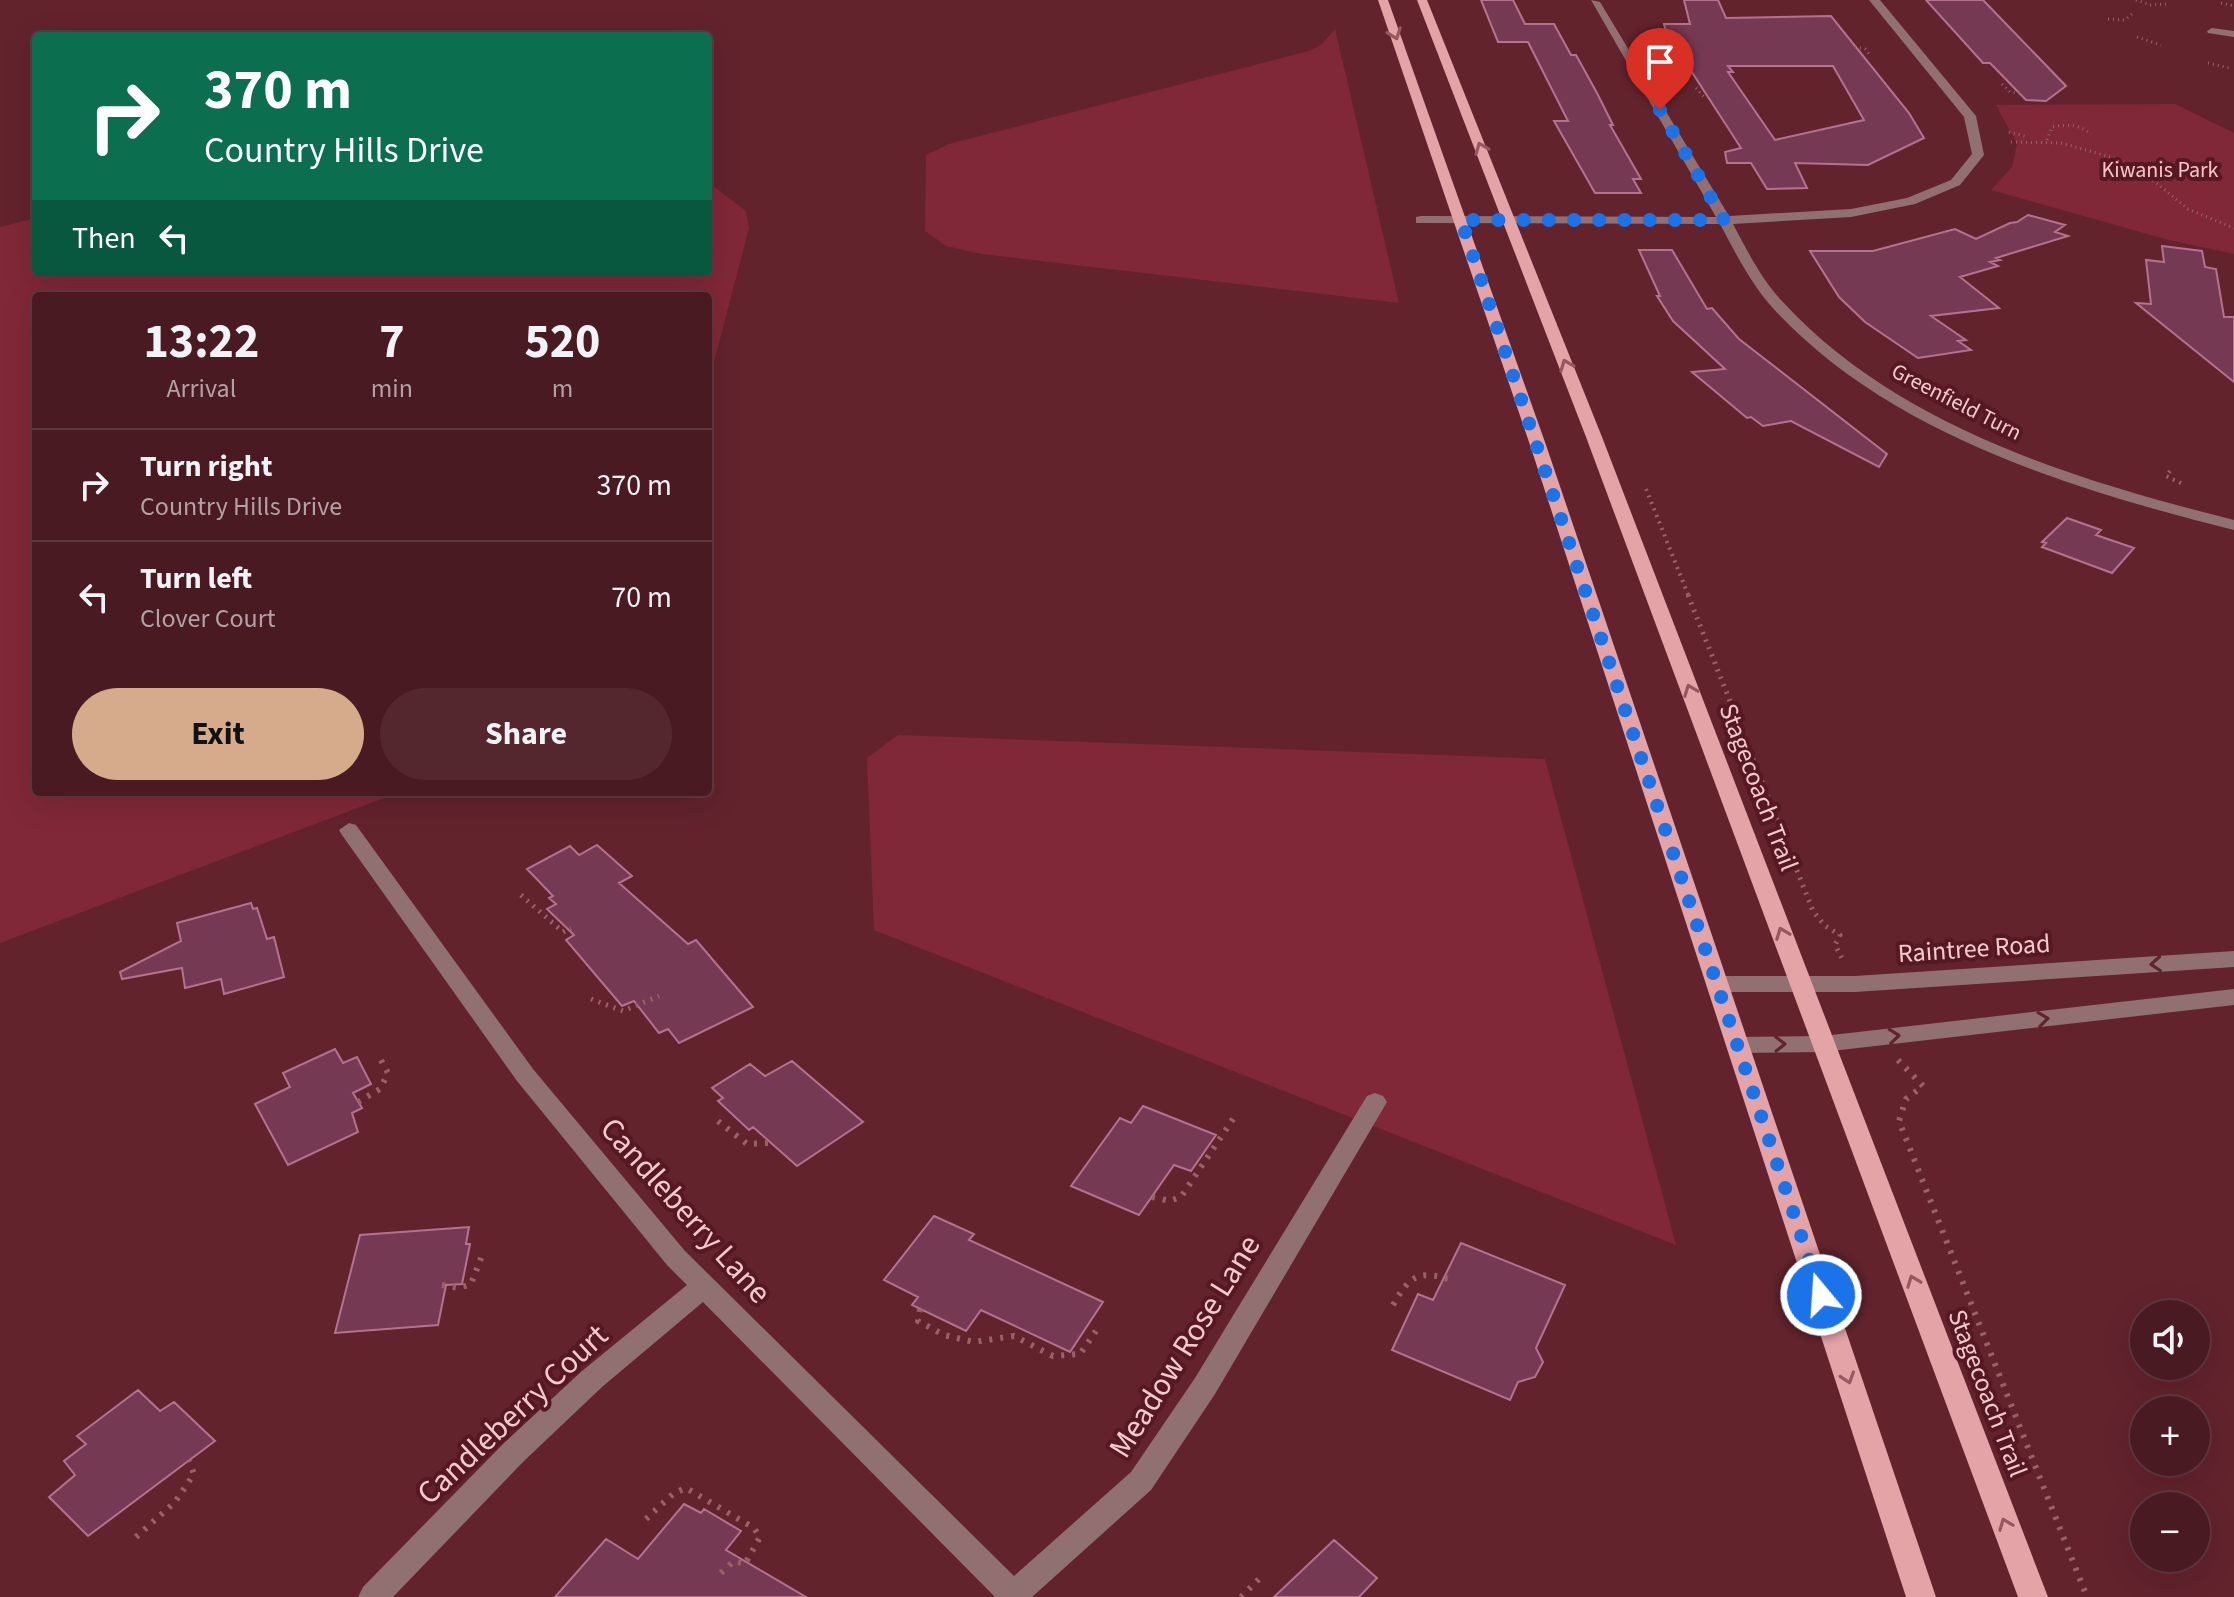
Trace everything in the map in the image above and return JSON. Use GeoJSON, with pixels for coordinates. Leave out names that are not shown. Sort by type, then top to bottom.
{"type":"FeatureCollection","features":[{"type":"Feature","properties":{"kind":"main road"},"geometry":{"type":"LineString","coordinates":[[1383,0],[1461,220],[1921,1597]]}},
{"type":"Feature","properties":{"kind":"main road","name":"Stagecoach Trail"},"geometry":{"type":"LineString","coordinates":[[1422,0],[1510,220],[2033,1597]]}},
{"type":"Feature","properties":{"kind":"street"},"geometry":{"type":"LineString","coordinates":[[1421,220],[1813,218],[1881,209],[1939,190],[1971,166],[1980,149],[1980,137],[1970,116],[1874,0]]}},
{"type":"Feature","properties":{"kind":"street","name":"Greenfield Turn"},"geometry":{"type":"LineString","coordinates":[[1595,2],[1761,283],[1812,339],[1903,402],[2051,471],[2106,490],[2234,525]]}},
{"type":"Feature","properties":{"kind":"street"},"geometry":{"type":"LineString","coordinates":[[2212,31],[2234,34]]}},
{"type":"Feature","properties":{"kind":"street","name":"Candleberry Lane"},"geometry":{"type":"LineString","coordinates":[[349,830],[525,1075],[703,1287],[1014,1596]]}},
{"type":"Feature","properties":{"kind":"street","name":"Raintree Road"},"geometry":{"type":"LineString","coordinates":[[1717,984],[1855,984],[2234,959]]}},
{"type":"Feature","properties":{"kind":"street"},"geometry":{"type":"LineString","coordinates":[[1737,1045],[1823,1044],[2234,997]]}},
{"type":"Feature","properties":{"kind":"street","name":"Meadow Rose Lane"},"geometry":{"type":"LineString","coordinates":[[1014,1596],[1141,1481],[1205,1386],[1375,1102]]}},
{"type":"Feature","properties":{"kind":"street","name":"Candleberry Court"},"geometry":{"type":"LineString","coordinates":[[373,1597],[514,1452],[581,1389],[703,1287]]}},
{"type":"Feature","properties":{"kind":"path"},"geometry":{"type":"LineString","coordinates":[[2136,0],[2150,5],[2167,4]]}},
{"type":"Feature","properties":{"kind":"path"},"geometry":{"type":"LineString","coordinates":[[2221,3],[2234,6]]}},
{"type":"Feature","properties":{"kind":"path"},"geometry":{"type":"LineString","coordinates":[[2108,19],[2125,20],[2132,14]]}},
{"type":"Feature","properties":{"kind":"path"},"geometry":{"type":"LineString","coordinates":[[2137,37],[2161,45]]}},
{"type":"Feature","properties":{"kind":"path"},"geometry":{"type":"LineString","coordinates":[[1855,47],[1865,49],[1871,56]]}},
{"type":"Feature","properties":{"kind":"path"},"geometry":{"type":"LineString","coordinates":[[2208,63],[2229,68]]}},
{"type":"Feature","properties":{"kind":"path"},"geometry":{"type":"LineString","coordinates":[[2002,84],[2010,92],[2020,93]]}},
{"type":"Feature","properties":{"kind":"path"},"geometry":{"type":"LineString","coordinates":[[1696,88],[1706,99]]}},
{"type":"Feature","properties":{"kind":"path"},"geometry":{"type":"LineString","coordinates":[[2047,140],[2052,127],[2056,125],[2083,128],[2091,134]]}},
{"type":"Feature","properties":{"kind":"path"},"geometry":{"type":"LineString","coordinates":[[2009,132],[2058,141],[2123,163],[2143,173],[2183,206],[2234,228]]}},
{"type":"Feature","properties":{"kind":"path"},"geometry":{"type":"LineString","coordinates":[[2011,142],[2033,138]]}},
{"type":"Feature","properties":{"kind":"path"},"geometry":{"type":"LineString","coordinates":[[2108,165],[2123,163]]}},
{"type":"Feature","properties":{"kind":"path"},"geometry":{"type":"LineString","coordinates":[[2170,471],[2166,476],[2193,489]]}},
{"type":"Feature","properties":{"kind":"path"},"geometry":{"type":"LineString","coordinates":[[1641,479],[1813,911],[1824,925],[1840,935],[1835,945]]}},
{"type":"Feature","properties":{"kind":"path"},"geometry":{"type":"LineString","coordinates":[[521,895],[563,932],[571,928]]}},
{"type":"Feature","properties":{"kind":"path"},"geometry":{"type":"LineString","coordinates":[[591,999],[623,1011],[659,996]]}},
{"type":"Feature","properties":{"kind":"path"},"geometry":{"type":"LineString","coordinates":[[358,1102],[380,1089],[388,1073],[381,1060]]}},
{"type":"Feature","properties":{"kind":"path"},"geometry":{"type":"LineString","coordinates":[[1904,1069],[1923,1086],[1909,1092],[1902,1103],[1899,1121],[2087,1597]]}},
{"type":"Feature","properties":{"kind":"path"},"geometry":{"type":"LineString","coordinates":[[1152,1197],[1170,1201],[1181,1197],[1237,1113]]}},
{"type":"Feature","properties":{"kind":"path"},"geometry":{"type":"LineString","coordinates":[[718,1121],[743,1144],[757,1148],[771,1143]]}},
{"type":"Feature","properties":{"kind":"path"},"geometry":{"type":"LineString","coordinates":[[442,1285],[459,1288],[471,1284],[483,1253]]}},
{"type":"Feature","properties":{"kind":"path"},"geometry":{"type":"LineString","coordinates":[[1393,1305],[1403,1286],[1416,1274],[1429,1272],[1455,1281]]}},
{"type":"Feature","properties":{"kind":"path"},"geometry":{"type":"LineString","coordinates":[[920,1309],[918,1321],[944,1335],[974,1342],[1014,1336],[1053,1356],[1080,1354],[1096,1331]]}},
{"type":"Feature","properties":{"kind":"path"},"geometry":{"type":"LineString","coordinates":[[136,1537],[175,1502],[194,1474],[189,1461]]}},
{"type":"Feature","properties":{"kind":"path"},"geometry":{"type":"LineString","coordinates":[[646,1519],[674,1493],[686,1488],[754,1528],[760,1537],[745,1564],[734,1561],[721,1573]]}},
{"type":"Feature","properties":{"kind":"path"},"geometry":{"type":"LineString","coordinates":[[1241,1597],[1262,1576]]}},
{"type":"Feature","properties":{"kind":"green space"},"geometry":{"type":"Polygon","coordinates":[[[1335,29],[1399,303],[982,254],[946,246],[925,231],[926,155],[949,144],[1309,51],[1321,45],[1335,29]]]}},
{"type":"Feature","properties":{"kind":"green space","name":"Kiwanis Park"},"geometry":{"type":"Polygon","coordinates":[[[2175,104],[2234,133],[2234,254],[2169,240],[1991,190],[2012,167],[2017,144],[1996,105],[2175,104]]]}},
{"type":"Feature","properties":{"kind":"green space"},"geometry":{"type":"Polygon","coordinates":[[[712,185],[746,211],[749,228],[712,370],[712,292],[32,292],[32,796],[389,796],[0,943],[0,227],[32,219],[32,276],[712,276],[712,185]]]}},
{"type":"Feature","properties":{"kind":"green space"},"geometry":{"type":"Polygon","coordinates":[[[898,735],[1545,759],[1676,1245],[874,930],[867,758],[898,735]]]}},
{"type":"Feature","properties":{"kind":"building"},"geometry":{"type":"Polygon","coordinates":[[[1481,0],[1513,0],[1525,24],[1554,24],[1597,93],[1613,125],[1610,125],[1641,179],[1633,179],[1641,193],[1595,193],[1554,121],[1568,121],[1528,42],[1498,42],[1481,0]]]}},
{"type":"Feature","properties":{"kind":"building"},"geometry":{"type":"Polygon","coordinates":[[[1684,0],[1718,0],[1726,18],[1831,16],[1909,113],[1924,138],[1868,165],[1795,163],[1807,188],[1767,189],[1751,163],[1727,163],[1725,152],[1741,148],[1666,32],[1664,24],[1690,24],[1684,0]],[[1728,66],[1733,72],[1728,72],[1775,140],[1864,120],[1833,66],[1728,66]]]}},
{"type":"Feature","properties":{"kind":"building"},"geometry":{"type":"Polygon","coordinates":[[[1926,0],[1983,0],[2066,86],[2046,101],[2026,100],[1990,63],[1983,63],[1926,0]]]}},
{"type":"Feature","properties":{"kind":"building"},"geometry":{"type":"Polygon","coordinates":[[[2028,215],[2065,225],[2055,232],[2068,236],[1996,258],[2000,260],[1990,262],[1998,266],[1960,277],[1999,308],[1931,316],[1966,340],[1958,341],[1971,350],[1918,358],[1865,322],[1839,297],[1810,251],[1873,251],[1955,229],[1976,239],[2028,215]]]}},
{"type":"Feature","properties":{"kind":"building"},"geometry":{"type":"Polygon","coordinates":[[[2162,246],[2202,251],[2205,267],[2216,269],[2224,317],[2234,317],[2234,382],[2136,303],[2151,304],[2146,260],[2164,262],[2162,246]]]}},
{"type":"Feature","properties":{"kind":"building"},"geometry":{"type":"Polygon","coordinates":[[[1639,250],[1672,250],[1707,309],[1712,308],[1739,339],[1887,454],[1879,467],[1791,421],[1763,426],[1751,417],[1747,418],[1692,372],[1725,369],[1673,321],[1657,296],[1660,296],[1639,250]]]}},
{"type":"Feature","properties":{"kind":"building"},"geometry":{"type":"Polygon","coordinates":[[[2067,518],[2101,530],[2096,535],[2134,548],[2112,573],[2042,547],[2046,543],[2042,542],[2067,518]]]}},
{"type":"Feature","properties":{"kind":"building"},"geometry":{"type":"Polygon","coordinates":[[[597,845],[632,876],[619,883],[688,944],[696,940],[753,1007],[679,1043],[668,1029],[659,1033],[634,1001],[622,1006],[566,940],[574,935],[547,909],[556,904],[549,898],[553,896],[527,869],[570,846],[579,855],[597,845]]]}},
{"type":"Feature","properties":{"kind":"building"},"geometry":{"type":"Polygon","coordinates":[[[251,903],[253,909],[257,908],[267,939],[274,937],[284,977],[224,994],[221,979],[185,988],[182,968],[122,979],[120,972],[181,941],[177,923],[251,903]]]}},
{"type":"Feature","properties":{"kind":"building"},"geometry":{"type":"Polygon","coordinates":[[[335,1049],[343,1063],[357,1057],[371,1084],[353,1093],[362,1108],[352,1113],[358,1132],[288,1165],[255,1104],[290,1087],[283,1073],[335,1049]]]}},
{"type":"Feature","properties":{"kind":"building"},"geometry":{"type":"Polygon","coordinates":[[[792,1061],[863,1122],[797,1166],[753,1127],[749,1130],[718,1101],[723,1098],[712,1088],[750,1064],[765,1076],[792,1061]]]}},
{"type":"Feature","properties":{"kind":"building"},"geometry":{"type":"Polygon","coordinates":[[[1143,1106],[1216,1135],[1191,1171],[1174,1165],[1139,1215],[1071,1186],[1120,1118],[1131,1123],[1143,1106]]]}},
{"type":"Feature","properties":{"kind":"building"},"geometry":{"type":"Polygon","coordinates":[[[934,1216],[974,1234],[969,1240],[1103,1302],[1070,1352],[981,1310],[966,1331],[912,1305],[918,1297],[884,1280],[934,1216]]]}},
{"type":"Feature","properties":{"kind":"building"},"geometry":{"type":"Polygon","coordinates":[[[469,1227],[466,1244],[470,1244],[462,1284],[446,1285],[438,1325],[335,1333],[360,1235],[469,1227]]]}},
{"type":"Feature","properties":{"kind":"building"},"geometry":{"type":"Polygon","coordinates":[[[1461,1243],[1565,1285],[1536,1348],[1543,1362],[1535,1377],[1518,1382],[1510,1400],[1392,1350],[1418,1294],[1433,1300],[1461,1243]]]}},
{"type":"Feature","properties":{"kind":"building"},"geometry":{"type":"Polygon","coordinates":[[[138,1390],[160,1411],[174,1402],[215,1441],[88,1536],[49,1497],[75,1475],[64,1461],[86,1444],[77,1436],[138,1390]]]}},
{"type":"Feature","properties":{"kind":"building"},"geometry":{"type":"Polygon","coordinates":[[[684,1504],[701,1513],[704,1509],[741,1531],[726,1550],[806,1597],[555,1597],[606,1539],[638,1559],[684,1504]]]}},
{"type":"Feature","properties":{"kind":"building"},"geometry":{"type":"Polygon","coordinates":[[[1334,1540],[1377,1578],[1359,1597],[1274,1597],[1334,1540]]]}},
{"type":"Feature","properties":{"kind":"route"},"geometry":{"type":"LineString","coordinates":[[1660,110],[1724,220],[1461,220],[1821,1295]]}}]}
